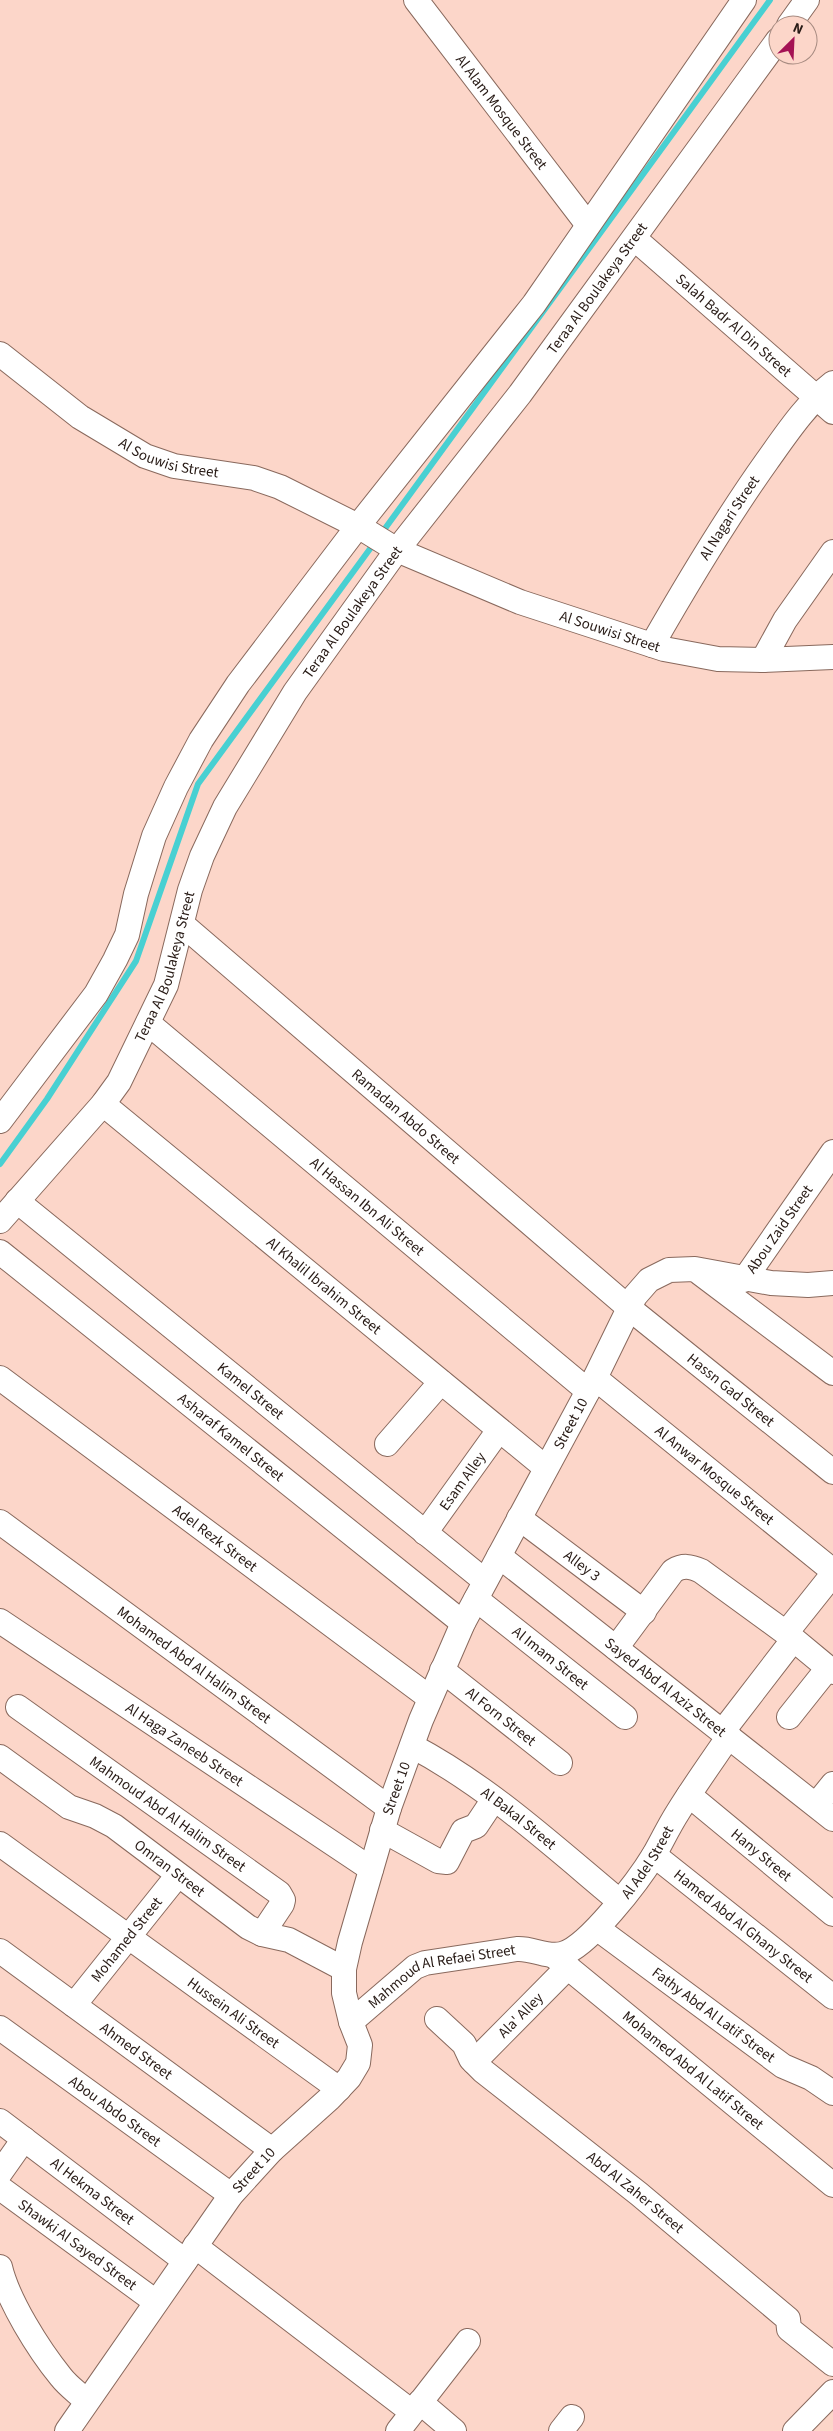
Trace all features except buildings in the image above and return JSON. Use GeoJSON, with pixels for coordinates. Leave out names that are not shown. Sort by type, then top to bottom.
{"type":"FeatureCollection","features":[{"type":"Feature","properties":{"kind":"street","name":"Al Alam Mosque Street"},"geometry":{"type":"LineString","coordinates":[[416,0],[588,225]]}},
{"type":"Feature","properties":{"kind":"street"},"geometry":{"type":"LineString","coordinates":[[0,1121],[96,994],[115,960],[127,935],[136,894],[154,836],[176,787],[201,740],[238,684],[534,304],[744,0]]}},
{"type":"Feature","properties":{"kind":"street"},"geometry":{"type":"LineString","coordinates":[[796,15],[807,0]]}},
{"type":"Feature","properties":{"kind":"street","name":"Teraa Al Boulakeya Street"},"geometry":{"type":"LineString","coordinates":[[0,1221],[103,1104],[119,1082],[166,985],[202,856],[225,807],[295,692],[394,548],[520,394],[635,239],[768,54]]}},
{"type":"Feature","properties":{"kind":"street","name":"Salah Badr Al Din Street"},"geometry":{"type":"LineString","coordinates":[[635,239],[824,390],[833,412]]}},
{"type":"Feature","properties":{"kind":"street","name":"Al Souwisi Street"},"geometry":{"type":"LineString","coordinates":[[0,354],[80,417],[145,456],[174,466],[254,478],[280,487],[360,528],[394,548],[520,602],[652,645],[718,659],[764,660],[833,657]]}},
{"type":"Feature","properties":{"kind":"street","name":"Al Nagari Street"},"geometry":{"type":"LineString","coordinates":[[652,645],[720,530],[824,390]]}},
{"type":"Feature","properties":{"kind":"street"},"geometry":{"type":"LineString","coordinates":[[764,660],[785,620],[833,552]]}},
{"type":"Feature","properties":{"kind":"street","name":"Ramadan Abdo Street"},"geometry":{"type":"LineString","coordinates":[[182,924],[629,1308]]}},
{"type":"Feature","properties":{"kind":"street","name":"Al Hassan Ibn Ali Street"},"geometry":{"type":"LineString","coordinates":[[148,1022],[592,1385]]}},
{"type":"Feature","properties":{"kind":"street","name":"Al Khalil Ibrahim Street"},"geometry":{"type":"LineString","coordinates":[[103,1104],[546,1468]]}},
{"type":"Feature","properties":{"kind":"street","name":"Abou Zaid Street"},"geometry":{"type":"LineString","coordinates":[[744,1280],[833,1152]]}},
{"type":"Feature","properties":{"kind":"street","name":"Kamel Street"},"geometry":{"type":"LineString","coordinates":[[17,1201],[425,1533],[480,1590]]}},
{"type":"Feature","properties":{"kind":"street","name":"Asharaf Kamel Street"},"geometry":{"type":"LineString","coordinates":[[0,1252],[463,1623]]}},
{"type":"Feature","properties":{"kind":"street"},"geometry":{"type":"LineString","coordinates":[[695,1269],[833,1373]]}},
{"type":"Feature","properties":{"kind":"street","name":"Street 10"},"geometry":{"type":"LineString","coordinates":[[67,2431],[86,2401],[231,2195],[272,2150],[339,2089],[358,2063],[360,2045],[351,2022],[344,1993],[344,1969],[389,1808],[430,1698],[463,1623],[592,1385],[635,1296],[649,1280],[669,1270],[695,1269],[744,1280],[808,1286],[833,1283]]}},
{"type":"Feature","properties":{"kind":"street","name":"Hassn Gad Street"},"geometry":{"type":"LineString","coordinates":[[629,1308],[833,1472]]}},
{"type":"Feature","properties":{"kind":"street","name":"Adel Rezk Street"},"geometry":{"type":"LineString","coordinates":[[0,1378],[430,1698]]}},
{"type":"Feature","properties":{"kind":"street"},"geometry":{"type":"LineString","coordinates":[[387,1444],[441,1382]]}},
{"type":"Feature","properties":{"kind":"street","name":"Al Anwar Mosque Street"},"geometry":{"type":"LineString","coordinates":[[592,1385],[833,1572]]}},
{"type":"Feature","properties":{"kind":"street","name":"Esam Alley"},"geometry":{"type":"LineString","coordinates":[[425,1533],[499,1430]]}},
{"type":"Feature","properties":{"kind":"street","name":"Alley 3"},"geometry":{"type":"LineString","coordinates":[[519,1518],[644,1612]]}},
{"type":"Feature","properties":{"kind":"street","name":"Mohamed Abd Al Halim Street"},"geometry":{"type":"LineString","coordinates":[[0,1522],[389,1808]]}},
{"type":"Feature","properties":{"kind":"street","name":"Sayed Abd Al Aziz Street"},"geometry":{"type":"LineString","coordinates":[[499,1556],[825,1812]]}},
{"type":"Feature","properties":{"kind":"street"},"geometry":{"type":"LineString","coordinates":[[616,1648],[673,1571],[681,1566],[691,1567],[701,1572],[790,1637],[831,1670],[789,1717]]}},
{"type":"Feature","properties":{"kind":"street","name":"Al Adel Street"},"geometry":{"type":"LineString","coordinates":[[554,1958],[581,1944],[598,1929],[654,1855],[726,1733],[833,1572]]}},
{"type":"Feature","properties":{"kind":"street","name":"Al Imam Street"},"geometry":{"type":"LineString","coordinates":[[480,1590],[625,1717]]}},
{"type":"Feature","properties":{"kind":"street","name":"Al Haga Zaneeb Street"},"geometry":{"type":"LineString","coordinates":[[0,1621],[371,1869]]}},
{"type":"Feature","properties":{"kind":"street","name":"Al Forn Street"},"geometry":{"type":"LineString","coordinates":[[442,1670],[560,1763]]}},
{"type":"Feature","properties":{"kind":"street","name":"Mahmoud Abd Al Halim Street"},"geometry":{"type":"LineString","coordinates":[[18,1707],[279,1893],[282,1904],[262,1934]]}},
{"type":"Feature","properties":{"kind":"street","name":"Al Bakal Street"},"geometry":{"type":"LineString","coordinates":[[412,1746],[451,1769],[494,1799],[619,1901]]}},
{"type":"Feature","properties":{"kind":"street","name":"Omran Street"},"geometry":{"type":"LineString","coordinates":[[0,1757],[69,1807],[95,1816],[114,1826],[248,1927],[262,1934],[289,1940],[344,1969]]}},
{"type":"Feature","properties":{"kind":"street"},"geometry":{"type":"LineString","coordinates":[[825,1812],[833,1784]]}},
{"type":"Feature","properties":{"kind":"street","name":"Hany Street"},"geometry":{"type":"LineString","coordinates":[[688,1795],[833,1914]]}},
{"type":"Feature","properties":{"kind":"street"},"geometry":{"type":"LineString","coordinates":[[382,1830],[438,1861],[447,1862],[463,1831],[476,1826],[494,1799]]}},
{"type":"Feature","properties":{"kind":"street","name":"Hussein Ali Street"},"geometry":{"type":"LineString","coordinates":[[0,1844],[339,2089]]}},
{"type":"Feature","properties":{"kind":"street","name":"Hamed Abd Al Ghany Street"},"geometry":{"type":"LineString","coordinates":[[654,1855],[833,1998]]}},
{"type":"Feature","properties":{"kind":"street","name":"Mohamed Street"},"geometry":{"type":"LineString","coordinates":[[74,2005],[178,1875]]}},
{"type":"Feature","properties":{"kind":"street","name":"Fathy Abd Al Latif Street"},"geometry":{"type":"LineString","coordinates":[[598,1929],[783,2066],[808,2076],[833,2093]]}},
{"type":"Feature","properties":{"kind":"street","name":"Mahmoud Al Refaei Street"},"geometry":{"type":"LineString","coordinates":[[351,2022],[415,1967],[425,1963],[528,1948],[554,1958]]}},
{"type":"Feature","properties":{"kind":"street","name":"Ahmed Street"},"geometry":{"type":"LineString","coordinates":[[0,1951],[272,2150]]}},
{"type":"Feature","properties":{"kind":"street","name":"Ala' Alley"},"geometry":{"type":"LineString","coordinates":[[474,2062],[554,1958]]}},
{"type":"Feature","properties":{"kind":"street","name":"Mohamed Abd Al Latif Street"},"geometry":{"type":"LineString","coordinates":[[554,1958],[833,2185]]}},
{"type":"Feature","properties":{"kind":"street","name":"Abd Al Zaher Street"},"geometry":{"type":"LineString","coordinates":[[437,2019],[467,2048],[474,2062],[639,2194],[788,2318],[789,2329],[833,2364]]}},
{"type":"Feature","properties":{"kind":"street","name":"Abou Abdo Street"},"geometry":{"type":"LineString","coordinates":[[0,2028],[231,2195]]}},
{"type":"Feature","properties":{"kind":"street","name":"Al Hekma Street"},"geometry":{"type":"LineString","coordinates":[[0,2121],[190,2253],[454,2431]]}},
{"type":"Feature","properties":{"kind":"street"},"geometry":{"type":"LineString","coordinates":[[0,2173],[24,2139]]}},
{"type":"Feature","properties":{"kind":"street","name":"Shawki Al Sayed Street"},"geometry":{"type":"LineString","coordinates":[[0,2188],[156,2302]]}},
{"type":"Feature","properties":{"kind":"street"},"geometry":{"type":"LineString","coordinates":[[0,2266],[6,2296],[62,2378],[86,2401]]}},
{"type":"Feature","properties":{"kind":"street"},"geometry":{"type":"LineString","coordinates":[[398,2431],[468,2341]]}},
{"type":"Feature","properties":{"kind":"street"},"geometry":{"type":"LineString","coordinates":[[795,2431],[828,2406]]}},
{"type":"Feature","properties":{"kind":"waterway"},"geometry":{"type":"LineString","coordinates":[[381,534],[770,0]]}},
{"type":"Feature","properties":{"kind":"waterway"},"geometry":{"type":"LineString","coordinates":[[0,1164],[47,1099],[136,961],[198,784],[375,542]]}}]}
